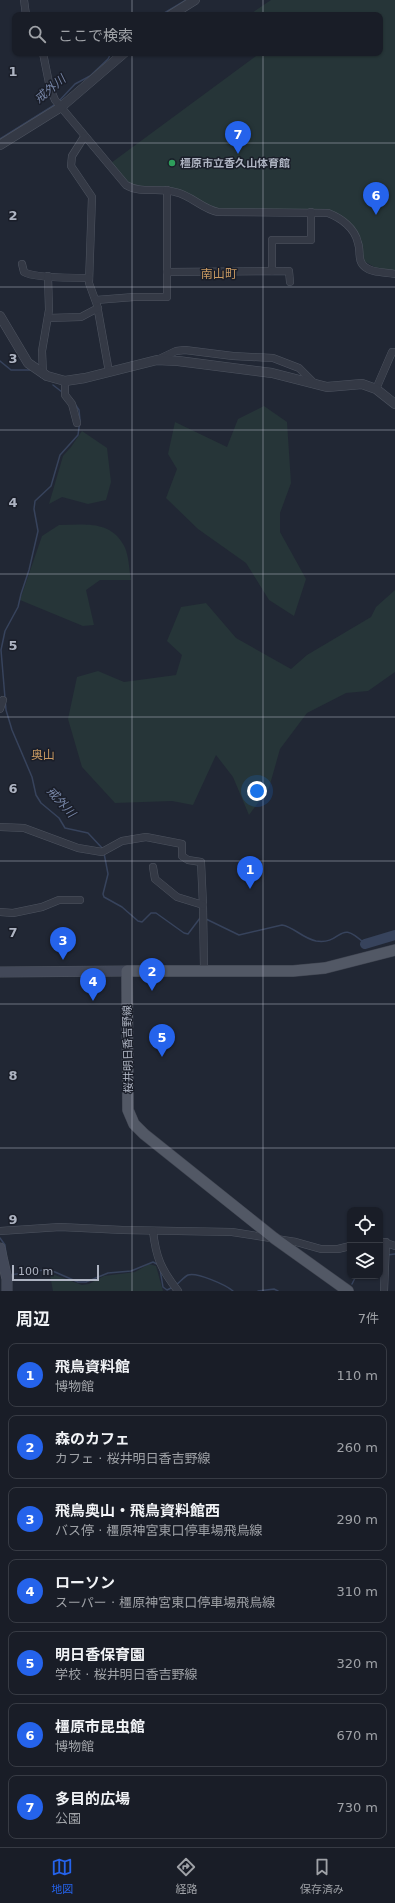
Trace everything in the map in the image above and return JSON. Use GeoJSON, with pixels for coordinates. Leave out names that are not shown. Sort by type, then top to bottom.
{"type":"FeatureCollection","features":[{"type":"Feature","properties":{"kind":"main road"},"geometry":{"type":"LineString","coordinates":[[0,972],[204,970],[293,971],[325,968],[395,950]]}},
{"type":"Feature","properties":{"kind":"main road","name":"桜井明日香吉野線"},"geometry":{"type":"LineString","coordinates":[[127,971],[128,1110],[134,1124],[144,1134],[223,1195],[274,1238],[348,1291]]}},
{"type":"Feature","properties":{"kind":"main road"},"geometry":{"type":"LineString","coordinates":[[0,1248],[7,1280],[6,1291]]}},
{"type":"Feature","properties":{"kind":"street"},"geometry":{"type":"LineString","coordinates":[[24,0],[26,12]]}},
{"type":"Feature","properties":{"kind":"street"},"geometry":{"type":"LineString","coordinates":[[176,12],[195,0]]}},
{"type":"Feature","properties":{"kind":"street"},"geometry":{"type":"LineString","coordinates":[[44,56],[50,88],[55,100],[84,137],[126,185],[136,190],[167,190],[180,193],[208,209],[218,212],[328,213],[350,228],[357,238],[361,263],[365,267],[376,271],[395,274]]}},
{"type":"Feature","properties":{"kind":"street"},"geometry":{"type":"LineString","coordinates":[[0,145],[61,108],[121,56]]}},
{"type":"Feature","properties":{"kind":"street"},"geometry":{"type":"LineString","coordinates":[[84,137],[71,160],[74,171],[90,192],[93,201],[89,278],[90,287],[97,304],[109,372]]}},
{"type":"Feature","properties":{"kind":"street"},"geometry":{"type":"LineString","coordinates":[[48,318],[76,318],[87,314],[97,304],[134,297],[167,297],[167,190]]}},
{"type":"Feature","properties":{"kind":"street"},"geometry":{"type":"LineString","coordinates":[[272,271],[272,240],[311,240],[311,212]]}},
{"type":"Feature","properties":{"kind":"street"},"geometry":{"type":"LineString","coordinates":[[22,264],[26,274],[55,278],[89,278]]}},
{"type":"Feature","properties":{"kind":"street"},"geometry":{"type":"LineString","coordinates":[[167,272],[289,271],[290,282]]}},
{"type":"Feature","properties":{"kind":"street"},"geometry":{"type":"LineString","coordinates":[[43,374],[42,351],[48,318],[48,276]]}},
{"type":"Feature","properties":{"kind":"street"},"geometry":{"type":"LineString","coordinates":[[0,316],[28,363],[65,388],[72,404],[77,423]]}},
{"type":"Feature","properties":{"kind":"street"},"geometry":{"type":"LineString","coordinates":[[65,388],[85,378],[157,360],[176,350],[233,356],[269,357],[287,362],[299,368],[315,385]]}},
{"type":"Feature","properties":{"kind":"street"},"geometry":{"type":"LineString","coordinates":[[376,388],[392,352],[395,352]]}},
{"type":"Feature","properties":{"kind":"street"},"geometry":{"type":"LineString","coordinates":[[157,360],[267,372],[315,385],[333,387],[355,384],[376,388],[395,404]]}},
{"type":"Feature","properties":{"kind":"street"},"geometry":{"type":"LineString","coordinates":[[0,709],[3,700]]}},
{"type":"Feature","properties":{"kind":"street"},"geometry":{"type":"LineString","coordinates":[[0,827],[24,828],[78,848],[104,851],[122,841],[146,837],[182,844],[182,856],[188,860],[201,862],[204,905],[204,970]]}},
{"type":"Feature","properties":{"kind":"street"},"geometry":{"type":"LineString","coordinates":[[153,867],[155,879],[178,897],[204,905]]}},
{"type":"Feature","properties":{"kind":"street"},"geometry":{"type":"LineString","coordinates":[[0,912],[13,913],[42,907],[58,900],[80,900]]}},
{"type":"Feature","properties":{"kind":"street"},"geometry":{"type":"LineString","coordinates":[[0,1231],[60,1227],[153,1231],[232,1232],[274,1238],[321,1249],[338,1249],[347,1247]]}},
{"type":"Feature","properties":{"kind":"street"},"geometry":{"type":"LineString","coordinates":[[153,1231],[156,1255],[166,1275],[177,1290]]}},
{"type":"Feature","properties":{"kind":"street"},"geometry":{"type":"LineString","coordinates":[[383,1242],[395,1246]]}},
{"type":"Feature","properties":{"kind":"street"},"geometry":{"type":"LineString","coordinates":[[383,1242],[385,1251],[384,1291]]}},
{"type":"Feature","properties":{"kind":"shaded area"},"geometry":{"type":"Polygon","coordinates":[[[271,0],[395,0],[395,271],[378,269],[364,261],[360,237],[349,222],[311,209],[214,208],[178,189],[130,186],[111,163],[256,56],[383,56],[383,12],[253,12],[271,0]]]}},
{"type":"Feature","properties":{"kind":"shaded area"},"geometry":{"type":"Polygon","coordinates":[[[264,406],[287,422],[291,483],[280,513],[280,532],[306,579],[294,616],[269,600],[246,563],[198,529],[166,498],[177,469],[168,454],[175,422],[227,447],[238,419],[264,406]]]}},
{"type":"Feature","properties":{"kind":"shaded area"},"geometry":{"type":"Polygon","coordinates":[[[82,431],[107,448],[111,482],[106,500],[88,504],[62,497],[49,504],[63,456],[82,431]]]}},
{"type":"Feature","properties":{"kind":"shaded area"},"geometry":{"type":"Polygon","coordinates":[[[59,525],[86,525],[103,527],[117,536],[125,548],[131,580],[100,580],[86,590],[94,625],[83,626],[20,600],[42,536],[59,525]]]}},
{"type":"Feature","properties":{"kind":"shaded area"},"geometry":{"type":"Polygon","coordinates":[[[395,590],[395,672],[368,691],[346,693],[307,713],[280,749],[269,788],[249,815],[233,777],[216,755],[193,805],[172,801],[115,803],[82,767],[68,719],[77,677],[98,671],[124,682],[176,675],[182,655],[167,641],[181,607],[206,603],[236,638],[291,669],[307,655],[371,617],[376,607],[395,590]]]}},
{"type":"Feature","properties":{"kind":"shaded area"},"geometry":{"type":"Polygon","coordinates":[[[149,1264],[156,1266],[163,1291],[53,1291],[50,1275],[52,1274],[82,1285],[89,1284],[104,1276],[135,1272],[149,1264]]]}},
{"type":"Feature","properties":{"kind":"waterway","name":"戒外川"},"geometry":{"type":"LineString","coordinates":[[166,12],[186,0]]}},
{"type":"Feature","properties":{"kind":"waterway","name":"戒外川"},"geometry":{"type":"LineString","coordinates":[[59,101],[75,84],[90,76],[110,56]]}},
{"type":"Feature","properties":{"kind":"waterway","name":"戒外川"},"geometry":{"type":"LineString","coordinates":[[0,139],[56,104]]}},
{"type":"Feature","properties":{"kind":"waterway","name":"戒外川"},"geometry":{"type":"LineString","coordinates":[[0,361],[11,370],[30,370]]}},
{"type":"Feature","properties":{"kind":"waterway","name":"戒外川"},"geometry":{"type":"LineString","coordinates":[[53,385],[62,392]]}},
{"type":"Feature","properties":{"kind":"waterway","name":"戒外川"},"geometry":{"type":"LineString","coordinates":[[75,404],[79,410],[80,420],[78,435],[60,455],[51,486],[35,501],[34,509],[38,531],[29,570],[18,607],[5,631],[1,650],[6,710],[12,730],[32,777],[36,795],[41,803],[59,818],[65,828],[88,833],[103,849]]}},
{"type":"Feature","properties":{"kind":"waterway","name":"戒外川"},"geometry":{"type":"LineString","coordinates":[[104,853],[108,874],[103,894],[104,897],[122,907],[138,921],[142,922],[151,913],[156,913],[184,933],[188,934],[200,918]]}},
{"type":"Feature","properties":{"kind":"waterway","name":"戒外川"},"geometry":{"type":"LineString","coordinates":[[206,919],[239,935],[282,925],[311,940],[325,941],[345,932],[356,936],[365,944]]}},
{"type":"Feature","properties":{"kind":"waterway","name":"戒外川"},"geometry":{"type":"LineString","coordinates":[[365,944],[395,935]]}},
{"type":"Feature","properties":{"kind":"waterway"},"geometry":{"type":"LineString","coordinates":[[0,1238],[5,1245],[6,1254]]}},
{"type":"Feature","properties":{"kind":"waterway"},"geometry":{"type":"LineString","coordinates":[[387,1255],[395,1254]]}},
{"type":"Feature","properties":{"kind":"waterway"},"geometry":{"type":"LineString","coordinates":[[11,1275],[46,1270],[55,1272],[78,1282],[86,1282],[108,1273],[131,1271],[153,1262],[157,1264]]}},
{"type":"Feature","properties":{"kind":"waterway"},"geometry":{"type":"LineString","coordinates":[[160,1269],[163,1287],[167,1290],[173,1287]]}},
{"type":"Feature","properties":{"kind":"waterway"},"geometry":{"type":"LineString","coordinates":[[176,1285],[188,1275],[198,1275],[233,1291]]}},
{"type":"Feature","properties":{"kind":"waterway"},"geometry":{"type":"LineString","coordinates":[[352,1284],[354,1279]]}},
{"type":"Feature","properties":{"kind":"waterway"},"geometry":{"type":"LineString","coordinates":[[258,1291],[274,1289],[278,1291]]}},
{"type":"Feature","properties":{"kind":"place","name":"多目的広場"},"geometry":{"type":"Point","coordinates":[238,154]}},
{"type":"Feature","properties":{"kind":"place","name":"橿原市立香久山体育館"},"geometry":{"type":"Point","coordinates":[172,163]}},
{"type":"Feature","properties":{"kind":"place","name":"橿原市昆虫館"},"geometry":{"type":"Point","coordinates":[376,215]}},
{"type":"Feature","properties":{"kind":"place","name":"飛鳥資料館"},"geometry":{"type":"Point","coordinates":[250,889]}},
{"type":"Feature","properties":{"kind":"place","name":"飛鳥奥山・飛鳥資料館西"},"geometry":{"type":"Point","coordinates":[63,960]}},
{"type":"Feature","properties":{"kind":"place","name":"森のカフェ"},"geometry":{"type":"Point","coordinates":[152,991]}},
{"type":"Feature","properties":{"kind":"place","name":"ローソン"},"geometry":{"type":"Point","coordinates":[93,1001]}},
{"type":"Feature","properties":{"kind":"place","name":"明日香保育園"},"geometry":{"type":"Point","coordinates":[162,1057]}},
{"type":"Feature","properties":{"kind":"district","name":"南山町"},"geometry":{"type":"Point","coordinates":[219,274]}},
{"type":"Feature","properties":{"kind":"district","name":"奥山"},"geometry":{"type":"Point","coordinates":[43,755]}}]}
